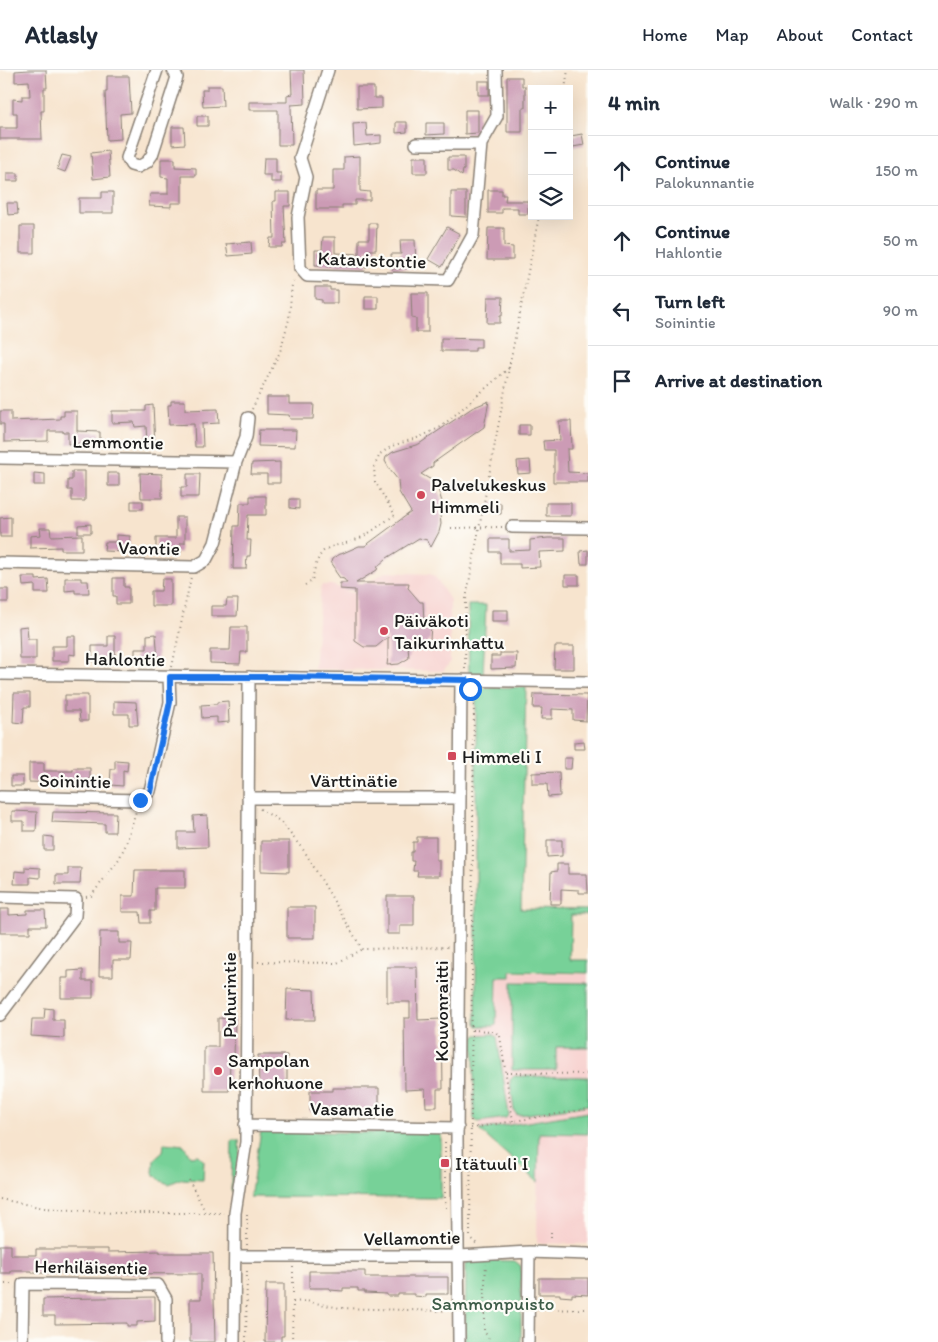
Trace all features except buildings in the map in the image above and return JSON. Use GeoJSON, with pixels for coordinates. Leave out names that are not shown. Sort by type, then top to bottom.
{"type":"FeatureCollection","features":[{"type":"Feature","properties":{"kind":"street"},"geometry":{"type":"LineString","coordinates":[[156,70],[127,158],[131,165],[138,167],[147,162],[152,155],[177,77],[173,70]]}},
{"type":"Feature","properties":{"kind":"street","name":"Katavistontie"},"geometry":{"type":"LineString","coordinates":[[328,70],[300,158],[306,177],[298,217],[300,268],[307,276],[448,280],[473,235],[481,144]]}},
{"type":"Feature","properties":{"kind":"street"},"geometry":{"type":"LineString","coordinates":[[416,144],[481,144],[497,116],[496,70]]}},
{"type":"Feature","properties":{"kind":"street","name":"Vaontie"},"geometry":{"type":"LineString","coordinates":[[0,563],[194,567],[206,560],[215,543],[236,462],[246,437],[248,418]]}},
{"type":"Feature","properties":{"kind":"street","name":"Lemmontie"},"geometry":{"type":"LineString","coordinates":[[0,458],[236,462]]}},
{"type":"Feature","properties":{"kind":"street"},"geometry":{"type":"LineString","coordinates":[[512,527],[588,528]]}},
{"type":"Feature","properties":{"kind":"street","name":"Hahlontie"},"geometry":{"type":"LineString","coordinates":[[0,674],[588,682]]}},
{"type":"Feature","properties":{"kind":"street"},"geometry":{"type":"LineString","coordinates":[[140,800],[150,792],[170,702],[170,677]]}},
{"type":"Feature","properties":{"kind":"street","name":"Puhurintie"},"geometry":{"type":"LineString","coordinates":[[234,1342],[236,1256],[234,1213],[246,1142],[252,802],[249,677]]}},
{"type":"Feature","properties":{"kind":"street","name":"Kouvonraitti"},"geometry":{"type":"LineString","coordinates":[[459,1342],[459,798],[464,680]]}},
{"type":"Feature","properties":{"kind":"street","name":"Soinintie"},"geometry":{"type":"LineString","coordinates":[[0,797],[140,800]]}},
{"type":"Feature","properties":{"kind":"street","name":"Värttinätie"},"geometry":{"type":"LineString","coordinates":[[252,802],[459,798]]}},
{"type":"Feature","properties":{"kind":"street"},"geometry":{"type":"LineString","coordinates":[[0,897],[76,899],[75,916],[0,1015]]}},
{"type":"Feature","properties":{"kind":"street","name":"Vasamatie"},"geometry":{"type":"LineString","coordinates":[[245,1125],[458,1128]]}},
{"type":"Feature","properties":{"kind":"street","name":"Vellamontie"},"geometry":{"type":"LineString","coordinates":[[236,1256],[459,1256],[488,1250],[588,1254]]}},
{"type":"Feature","properties":{"kind":"street"},"geometry":{"type":"LineString","coordinates":[[528,1342],[529,1252]]}},
{"type":"Feature","properties":{"kind":"street","name":"Herhiläisentie"},"geometry":{"type":"LineString","coordinates":[[22,1342],[23,1284],[158,1285],[166,1299],[166,1342]]}},
{"type":"Feature","properties":{"kind":"path"},"geometry":{"type":"LineString","coordinates":[[565,85],[568,70]]}},
{"type":"Feature","properties":{"kind":"path"},"geometry":{"type":"LineString","coordinates":[[490,1342],[484,1331],[488,1250],[476,1244],[470,1238],[474,695],[464,680],[466,599],[538,220]]}},
{"type":"Feature","properties":{"kind":"path"},"geometry":{"type":"LineString","coordinates":[[248,418],[280,352],[290,319],[292,284],[300,268]]}},
{"type":"Feature","properties":{"kind":"path"},"geometry":{"type":"LineString","coordinates":[[305,585],[312,581],[320,553],[329,547],[362,537],[394,515],[375,482],[374,467],[380,454],[392,446],[420,437],[441,427],[509,368]]}},
{"type":"Feature","properties":{"kind":"path"},"geometry":{"type":"LineString","coordinates":[[450,528],[512,527]]}},
{"type":"Feature","properties":{"kind":"path"},"geometry":{"type":"LineString","coordinates":[[170,677],[194,567]]}},
{"type":"Feature","properties":{"kind":"path"},"geometry":{"type":"LineString","coordinates":[[76,899],[90,896],[119,859],[126,844],[140,800]]}},
{"type":"Feature","properties":{"kind":"path"},"geometry":{"type":"LineString","coordinates":[[252,802],[280,821],[305,852],[362,949]]}},
{"type":"Feature","properties":{"kind":"path"},"geometry":{"type":"LineString","coordinates":[[254,962],[337,963],[362,949],[459,947]]}},
{"type":"Feature","properties":{"kind":"path"},"geometry":{"type":"LineString","coordinates":[[472,1030],[494,1031],[500,1036],[514,1121]]}},
{"type":"Feature","properties":{"kind":"path"},"geometry":{"type":"LineString","coordinates":[[506,1073],[588,1074]]}},
{"type":"Feature","properties":{"kind":"path"},"geometry":{"type":"LineString","coordinates":[[471,1128],[588,1109]]}},
{"type":"Feature","properties":{"kind":"path"},"geometry":{"type":"LineString","coordinates":[[189,1180],[206,1213]]}},
{"type":"Feature","properties":{"kind":"path"},"geometry":{"type":"LineString","coordinates":[[0,1199],[44,1208],[114,1213],[247,1214]]}},
{"type":"Feature","properties":{"kind":"path"},"geometry":{"type":"LineString","coordinates":[[292,1342],[293,1256]]}},
{"type":"Feature","properties":{"kind":"path"},"geometry":{"type":"LineString","coordinates":[[0,1284],[23,1284]]}},
{"type":"Feature","properties":{"kind":"path"},"geometry":{"type":"LineString","coordinates":[[293,1302],[306,1301],[340,1308],[442,1311],[459,1306],[484,1304]]}},
{"type":"Feature","properties":{"kind":"path"},"geometry":{"type":"LineString","coordinates":[[528,1310],[588,1310]]}},
{"type":"Feature","properties":{"kind":"shaded area","name":"Päiväkoti Taikurinhattu"},"geometry":{"type":"Polygon","coordinates":[[[385,572],[430,574],[436,578],[450,600],[450,663],[443,671],[314,669],[321,585],[332,585],[352,593],[385,572]]]}},
{"type":"Feature","properties":{"kind":"shaded area"},"geometry":{"type":"Polygon","coordinates":[[[481,972],[588,974],[588,1244],[537,1243],[538,1133],[479,1130],[481,972]]]}},
{"type":"Feature","properties":{"kind":"green space"},"geometry":{"type":"Polygon","coordinates":[[[468,605],[486,605],[483,676],[469,675],[468,605]]]}},
{"type":"Feature","properties":{"kind":"green space"},"geometry":{"type":"Polygon","coordinates":[[[526,687],[521,909],[588,910],[588,915],[571,915],[570,960],[588,960],[588,973],[511,971],[511,977],[497,977],[496,1025],[478,1026],[476,1024],[476,688],[526,687]]]}},
{"type":"Feature","properties":{"kind":"green space"},"geometry":{"type":"Polygon","coordinates":[[[512,982],[588,983],[588,1047],[556,1047],[556,1070],[512,1070],[512,982]]]}},
{"type":"Feature","properties":{"kind":"green space"},"geometry":{"type":"Polygon","coordinates":[[[494,1034],[497,1037],[509,1115],[506,1118],[478,1122],[474,1119],[474,1037],[477,1035],[494,1034]]]}},
{"type":"Feature","properties":{"kind":"green space"},"geometry":{"type":"Polygon","coordinates":[[[514,1076],[588,1077],[588,1105],[517,1115],[514,1111],[510,1080],[514,1076]]]}},
{"type":"Feature","properties":{"kind":"green space"},"geometry":{"type":"Polygon","coordinates":[[[588,1112],[588,1134],[539,1133],[538,1182],[479,1130],[588,1112]]]}},
{"type":"Feature","properties":{"kind":"green space"},"geometry":{"type":"Polygon","coordinates":[[[261,1131],[378,1133],[441,1131],[441,1198],[250,1197],[261,1131]]]}},
{"type":"Feature","properties":{"kind":"green space"},"geometry":{"type":"Polygon","coordinates":[[[232,1140],[239,1140],[240,1157],[234,1191],[231,1191],[232,1140]]]}},
{"type":"Feature","properties":{"kind":"green space"},"geometry":{"type":"Polygon","coordinates":[[[164,1143],[184,1145],[190,1156],[198,1155],[204,1161],[203,1180],[181,1179],[169,1184],[161,1181],[153,1173],[154,1160],[163,1152],[164,1143]]]}},
{"type":"Feature","properties":{"kind":"green space","name":"Sammonpuisto"},"geometry":{"type":"Polygon","coordinates":[[[471,1260],[515,1261],[521,1266],[521,1342],[465,1342],[466,1263],[471,1260]]]}},
{"type":"Feature","properties":{"kind":"place","name":"Palvelukeskus Himmeli"},"geometry":{"type":"Point","coordinates":[421,495]}},
{"type":"Feature","properties":{"kind":"place","name":"Päiväkoti Taikurinhattu"},"geometry":{"type":"Point","coordinates":[384,631]}},
{"type":"Feature","properties":{"kind":"place","name":"Himmeli I"},"geometry":{"type":"Point","coordinates":[452,756]}},
{"type":"Feature","properties":{"kind":"place","name":"Sampolan kerhohuone"},"geometry":{"type":"Point","coordinates":[218,1071]}},
{"type":"Feature","properties":{"kind":"place","name":"Itätuuli I"},"geometry":{"type":"Point","coordinates":[445,1163]}},
{"type":"Feature","properties":{"kind":"route"},"geometry":{"type":"LineString","coordinates":[[140,800],[150,792],[170,702],[170,677],[467,680],[470,689]]}}]}
